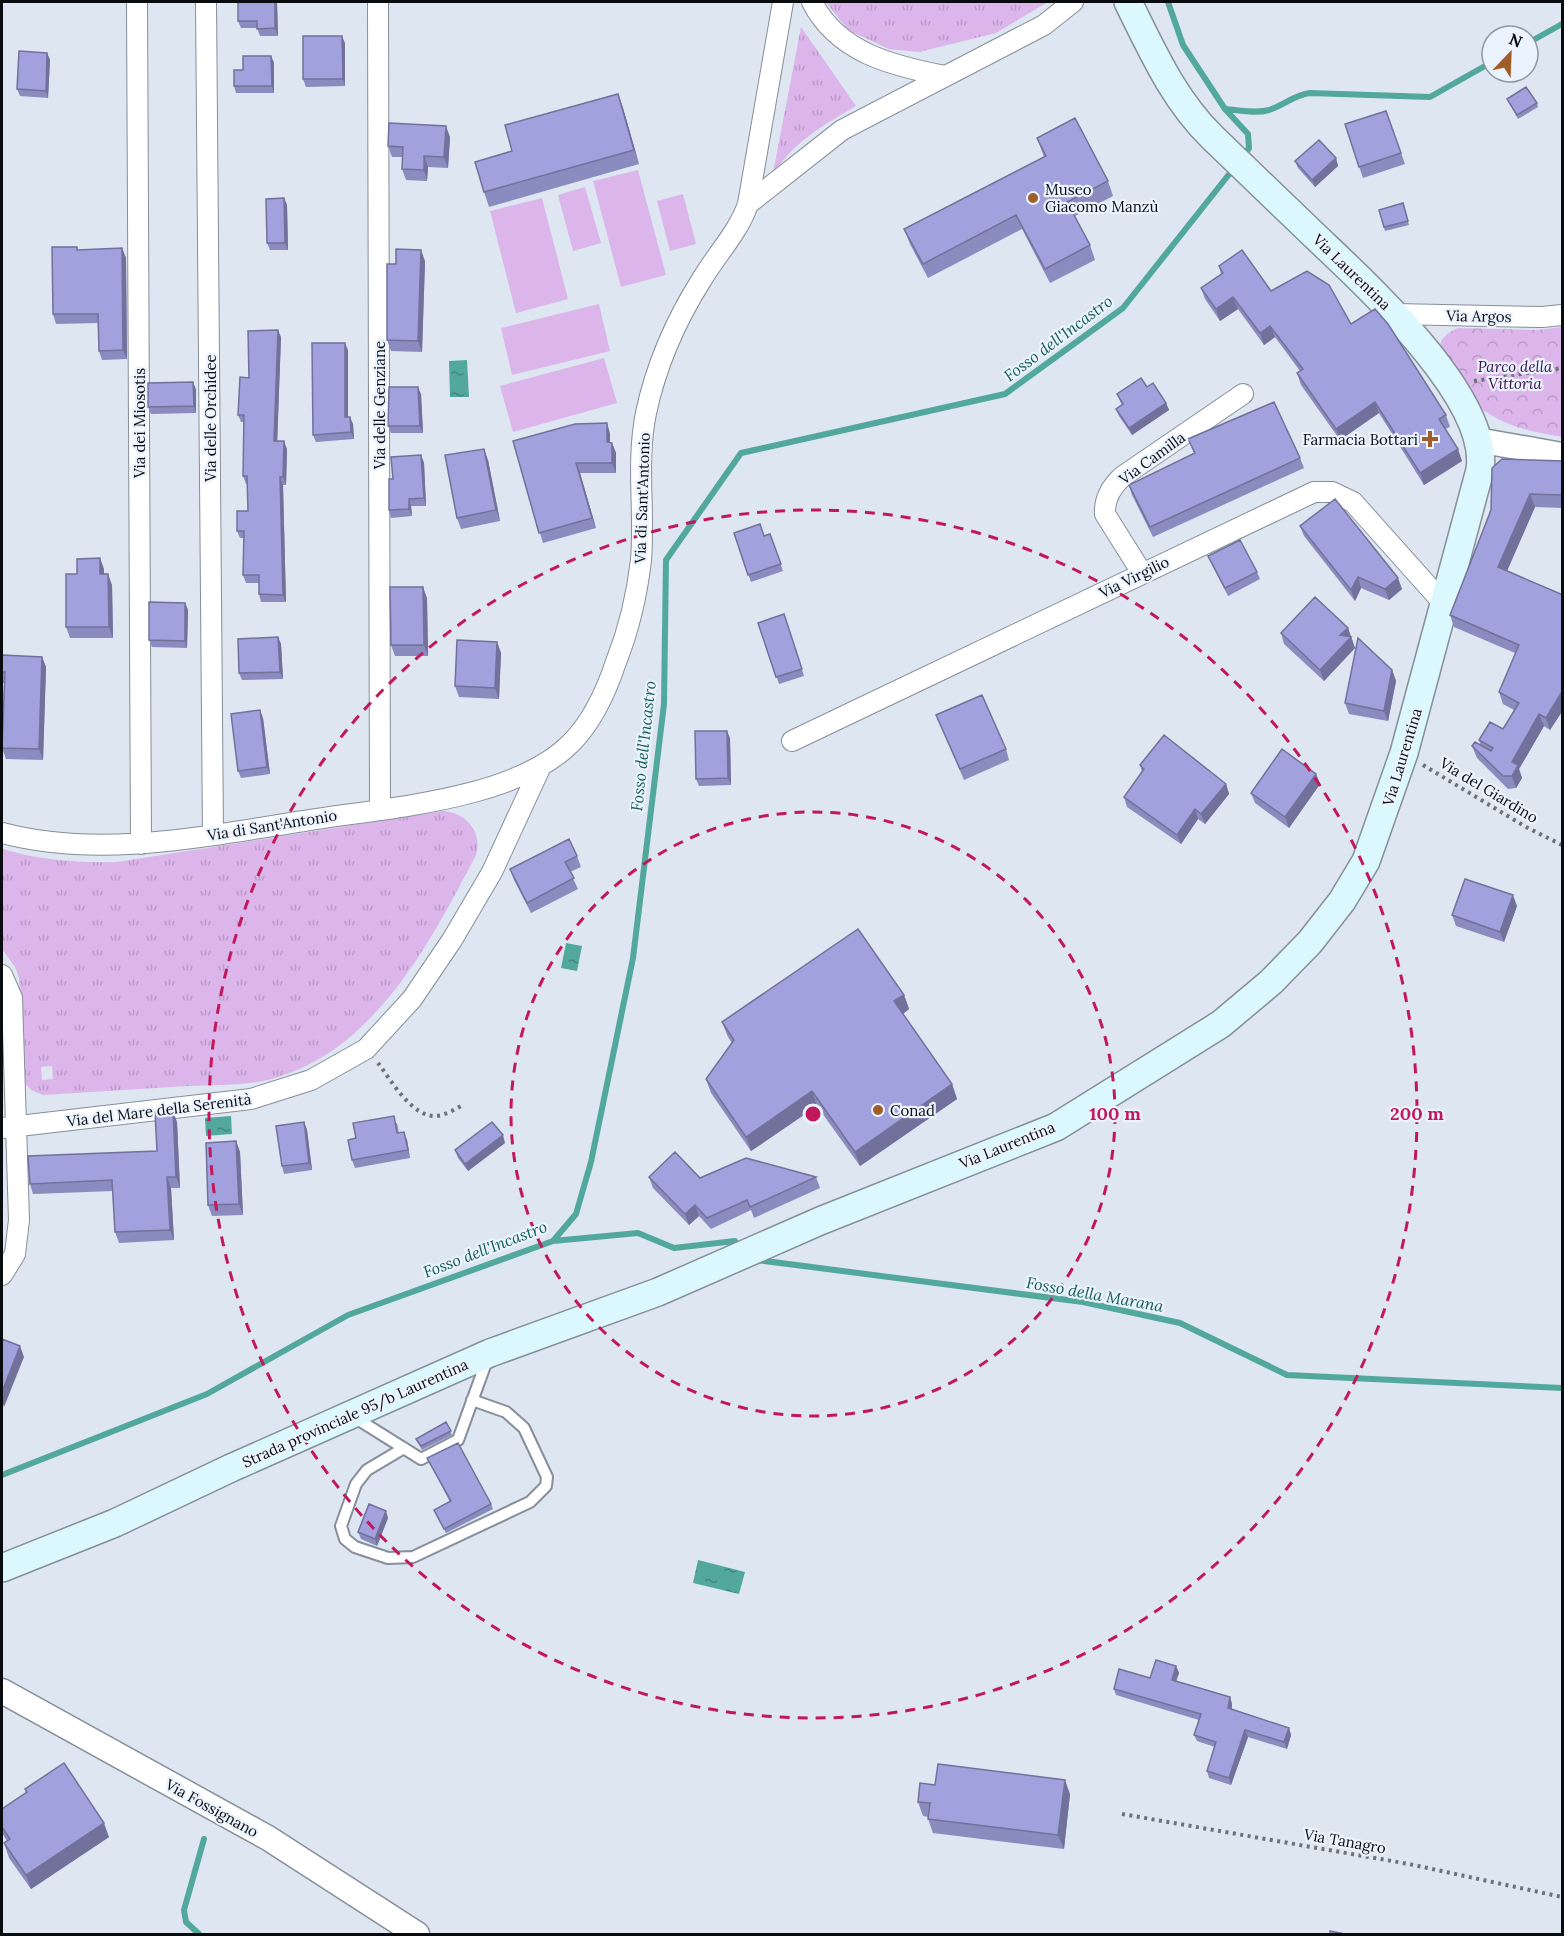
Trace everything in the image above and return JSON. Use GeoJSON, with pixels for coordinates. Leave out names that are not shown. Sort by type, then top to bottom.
{"type":"FeatureCollection","features":[{"type":"Feature","properties":{"kind":"main road","name":"Via Laurentina"},"geometry":{"type":"LineString","coordinates":[[713,1268],[820,1221],[1056,1127],[1221,1024],[1288,966],[1342,901],[1366,861],[1404,753],[1480,470],[1481,456],[1477,440],[1451,385],[1395,314],[1213,138],[1175,92],[1128,2]]}},
{"type":"Feature","properties":{"kind":"main road","name":"Strada provinciale 95/b Laurentina"},"geometry":{"type":"LineString","coordinates":[[2,1568],[115,1523],[490,1353],[658,1292],[713,1268]]}},
{"type":"Feature","properties":{"kind":"street","name":"Via dei Miosotis"},"geometry":{"type":"LineString","coordinates":[[137,2],[141,844]]}},
{"type":"Feature","properties":{"kind":"street","name":"Via delle Orchidee"},"geometry":{"type":"LineString","coordinates":[[206,2],[213,835]]}},
{"type":"Feature","properties":{"kind":"street","name":"Via delle Genziane"},"geometry":{"type":"LineString","coordinates":[[378,2],[380,808]]}},
{"type":"Feature","properties":{"kind":"street","name":"Via di Sant'Antonio"},"geometry":{"type":"LineString","coordinates":[[2,833],[27,839],[76,844],[141,844],[213,835],[457,796],[492,786],[541,766],[564,750],[580,734],[610,681],[629,624],[642,544],[641,452],[646,414],[655,378],[688,303],[741,220],[748,204],[783,2]]}},
{"type":"Feature","properties":{"kind":"street"},"geometry":{"type":"LineString","coordinates":[[812,2],[834,32],[864,53],[900,66],[945,76]]}},
{"type":"Feature","properties":{"kind":"street"},"geometry":{"type":"LineString","coordinates":[[748,204],[842,130],[1044,25],[1073,2]]}},
{"type":"Feature","properties":{"kind":"street","name":"Via Argos"},"geometry":{"type":"LineString","coordinates":[[1395,314],[1542,317],[1563,315]]}},
{"type":"Feature","properties":{"kind":"street","name":"Via Camilla"},"geometry":{"type":"LineString","coordinates":[[1142,573],[1106,514],[1105,506],[1111,490],[1123,476],[1243,394]]}},
{"type":"Feature","properties":{"kind":"street"},"geometry":{"type":"LineString","coordinates":[[1477,440],[1563,455]]}},
{"type":"Feature","properties":{"kind":"street","name":"Via Virgilio"},"geometry":{"type":"LineString","coordinates":[[792,741],[1304,495],[1332,492],[1347,497],[1359,507],[1444,604]]}},
{"type":"Feature","properties":{"kind":"street","name":"Via del Mare della Serenità"},"geometry":{"type":"LineString","coordinates":[[8,1128],[251,1099],[311,1080],[366,1048],[412,999],[452,940],[492,872],[541,766]]}},
{"type":"Feature","properties":{"kind":"street"},"geometry":{"type":"LineString","coordinates":[[2,975],[12,998],[8,1128],[19,1233],[15,1254],[2,1275]]}},
{"type":"Feature","properties":{"kind":"street","name":"Via Fossignano"},"geometry":{"type":"LineString","coordinates":[[2,1691],[268,1838],[417,1935]]}},
{"type":"Feature","properties":{"kind":"lane"},"geometry":{"type":"LineString","coordinates":[[351,1415],[421,1459],[458,1440],[490,1353]]}},
{"type":"Feature","properties":{"kind":"lane"},"geometry":{"type":"LineString","coordinates":[[404,1449],[367,1470],[356,1484],[341,1526],[345,1539],[355,1547],[388,1558],[413,1557],[536,1498],[546,1486],[548,1477],[524,1428],[506,1412],[472,1400]]}},
{"type":"Feature","properties":{"kind":"path"},"geometry":{"type":"LineString","coordinates":[[1451,385],[1563,368]]}},
{"type":"Feature","properties":{"kind":"path","name":"Via del Giardino"},"geometry":{"type":"LineString","coordinates":[[1404,753],[1526,827],[1563,845]]}},
{"type":"Feature","properties":{"kind":"path"},"geometry":{"type":"LineString","coordinates":[[366,1048],[411,1104],[425,1115],[439,1116],[463,1105]]}},
{"type":"Feature","properties":{"kind":"path","name":"Via Tanagro"},"geometry":{"type":"LineString","coordinates":[[1122,1814],[1409,1864],[1563,1897]]}},
{"type":"Feature","properties":{"kind":"green space"},"geometry":{"type":"Polygon","coordinates":[[[826,2],[1048,2],[996,33],[919,52],[889,49],[848,30],[826,2]]]}},
{"type":"Feature","properties":{"kind":"green space"},"geometry":{"type":"Polygon","coordinates":[[[801,27],[856,106],[797,145],[772,178],[801,27]]]}},
{"type":"Feature","properties":{"kind":"green space"},"geometry":{"type":"Polygon","coordinates":[[[638,170],[666,275],[621,287],[593,181],[638,170]]]}},
{"type":"Feature","properties":{"kind":"green space"},"geometry":{"type":"Polygon","coordinates":[[[585,187],[601,243],[573,251],[558,195],[585,187]]]}},
{"type":"Feature","properties":{"kind":"green space"},"geometry":{"type":"Polygon","coordinates":[[[683,194],[696,244],[670,251],[657,201],[683,194]]]}},
{"type":"Feature","properties":{"kind":"green space"},"geometry":{"type":"Polygon","coordinates":[[[542,198],[568,299],[516,313],[490,211],[542,198]]]}},
{"type":"Feature","properties":{"kind":"green space"},"geometry":{"type":"Polygon","coordinates":[[[599,304],[610,351],[512,375],[501,328],[599,304]]]}},
{"type":"Feature","properties":{"kind":"green space","name":"Parco della Vittoria"},"geometry":{"type":"Polygon","coordinates":[[[1562,327],[1562,437],[1514,426],[1481,409],[1463,388],[1439,349],[1445,336],[1458,328],[1538,330],[1562,327]]]}},
{"type":"Feature","properties":{"kind":"green space"},"geometry":{"type":"Polygon","coordinates":[[[604,358],[617,403],[513,432],[500,386],[604,358]]]}},
{"type":"Feature","properties":{"kind":"green space"},"geometry":{"type":"Polygon","coordinates":[[[442,811],[458,815],[471,825],[475,831],[478,847],[476,855],[440,921],[398,986],[373,1016],[345,1041],[313,1062],[278,1077],[245,1084],[43,1095],[31,1090],[25,1083],[19,978],[15,967],[2,949],[2,849],[59,860],[117,862],[442,811]],[[52,1066],[41,1067],[42,1080],[53,1079],[52,1066]]]}},
{"type":"Feature","properties":{"kind":"water"},"geometry":{"type":"Polygon","coordinates":[[[467,360],[469,397],[450,397],[449,361],[467,360]]]}},
{"type":"Feature","properties":{"kind":"water"},"geometry":{"type":"Polygon","coordinates":[[[566,943],[582,946],[577,971],[561,968],[566,943]]]}},
{"type":"Feature","properties":{"kind":"water"},"geometry":{"type":"Polygon","coordinates":[[[231,1116],[232,1134],[206,1136],[205,1118],[231,1116]]]}},
{"type":"Feature","properties":{"kind":"water"},"geometry":{"type":"Polygon","coordinates":[[[698,1560],[745,1572],[739,1594],[693,1583],[698,1560]]]}},
{"type":"Feature","properties":{"kind":"building"},"geometry":{"type":"Polygon","coordinates":[[[238,2],[275,2],[275,28],[257,29],[257,21],[238,21],[238,2]]]}},
{"type":"Feature","properties":{"kind":"building"},"geometry":{"type":"Polygon","coordinates":[[[303,36],[342,36],[343,79],[303,79],[303,36]]]}},
{"type":"Feature","properties":{"kind":"building"},"geometry":{"type":"Polygon","coordinates":[[[19,51],[47,53],[46,91],[17,89],[19,51]]]}},
{"type":"Feature","properties":{"kind":"building"},"geometry":{"type":"Polygon","coordinates":[[[243,56],[271,56],[272,86],[234,86],[234,70],[243,70],[243,56]]]}},
{"type":"Feature","properties":{"kind":"building"},"geometry":{"type":"Polygon","coordinates":[[[1526,87],[1537,103],[1517,115],[1507,99],[1526,87]]]}},
{"type":"Feature","properties":{"kind":"building"},"geometry":{"type":"Polygon","coordinates":[[[618,94],[634,150],[484,192],[475,162],[512,151],[505,125],[618,94]]]}},
{"type":"Feature","properties":{"kind":"building"},"geometry":{"type":"Polygon","coordinates":[[[1386,111],[1401,153],[1359,167],[1345,124],[1386,111]]]}},
{"type":"Feature","properties":{"kind":"building"},"geometry":{"type":"Polygon","coordinates":[[[1075,118],[1108,181],[1067,202],[1090,245],[1045,269],[1016,215],[923,264],[904,229],[1046,156],[1037,138],[1075,118]]]}},
{"type":"Feature","properties":{"kind":"building"},"geometry":{"type":"Polygon","coordinates":[[[389,123],[446,126],[444,157],[424,156],[424,170],[402,169],[403,147],[388,146],[389,123]]]}},
{"type":"Feature","properties":{"kind":"building"},"geometry":{"type":"Polygon","coordinates":[[[1319,140],[1336,158],[1312,180],[1295,161],[1319,140]]]}},
{"type":"Feature","properties":{"kind":"building"},"geometry":{"type":"Polygon","coordinates":[[[284,198],[285,243],[267,243],[266,199],[284,198]]]}},
{"type":"Feature","properties":{"kind":"building"},"geometry":{"type":"Polygon","coordinates":[[[1403,203],[1408,221],[1384,227],[1379,210],[1403,203]]]}},
{"type":"Feature","properties":{"kind":"building"},"geometry":{"type":"Polygon","coordinates":[[[52,247],[77,247],[77,250],[122,248],[123,350],[99,351],[98,314],[53,314],[52,247]]]}},
{"type":"Feature","properties":{"kind":"building"},"geometry":{"type":"Polygon","coordinates":[[[396,249],[421,250],[418,341],[387,340],[387,264],[396,264],[396,249]]]}},
{"type":"Feature","properties":{"kind":"building"},"geometry":{"type":"Polygon","coordinates":[[[1242,250],[1271,291],[1307,271],[1329,285],[1351,324],[1375,309],[1388,324],[1446,415],[1439,419],[1458,449],[1420,473],[1375,402],[1336,429],[1297,373],[1303,369],[1270,326],[1260,333],[1233,297],[1216,309],[1201,288],[1223,273],[1219,266],[1242,250]]]}},
{"type":"Feature","properties":{"kind":"building"},"geometry":{"type":"Polygon","coordinates":[[[278,330],[274,441],[284,441],[283,477],[280,477],[283,595],[259,594],[259,575],[243,575],[244,531],[237,531],[237,511],[248,511],[247,476],[243,476],[244,415],[238,415],[240,377],[249,378],[248,331],[278,330]]]}},
{"type":"Feature","properties":{"kind":"building"},"geometry":{"type":"Polygon","coordinates":[[[312,343],[345,343],[345,417],[350,417],[351,432],[313,435],[312,343]]]}},
{"type":"Feature","properties":{"kind":"building"},"geometry":{"type":"Polygon","coordinates":[[[1141,378],[1147,387],[1153,383],[1166,403],[1129,428],[1116,409],[1123,404],[1117,394],[1141,378]]]}},
{"type":"Feature","properties":{"kind":"building"},"geometry":{"type":"Polygon","coordinates":[[[193,382],[194,406],[148,407],[148,383],[193,382]]]}},
{"type":"Feature","properties":{"kind":"building"},"geometry":{"type":"Polygon","coordinates":[[[389,387],[418,387],[420,426],[388,426],[389,387]]]}},
{"type":"Feature","properties":{"kind":"building"},"geometry":{"type":"Polygon","coordinates":[[[1274,402],[1300,458],[1150,527],[1129,485],[1195,453],[1188,439],[1274,402]]]}},
{"type":"Feature","properties":{"kind":"building"},"geometry":{"type":"Polygon","coordinates":[[[607,423],[607,442],[612,443],[612,463],[576,463],[592,518],[539,533],[513,441],[575,424],[607,423]]]}},
{"type":"Feature","properties":{"kind":"building"},"geometry":{"type":"Polygon","coordinates":[[[484,449],[496,510],[457,518],[445,455],[484,449]]]}},
{"type":"Feature","properties":{"kind":"building"},"geometry":{"type":"Polygon","coordinates":[[[421,455],[424,498],[409,499],[409,509],[389,510],[389,479],[393,479],[391,457],[421,455]]]}},
{"type":"Feature","properties":{"kind":"building"},"geometry":{"type":"Polygon","coordinates":[[[1502,459],[1563,461],[1563,495],[1530,494],[1498,567],[1563,595],[1563,690],[1546,718],[1539,714],[1512,762],[1518,765],[1512,776],[1503,776],[1472,746],[1475,742],[1491,751],[1493,748],[1479,740],[1490,722],[1503,729],[1519,703],[1499,692],[1519,645],[1450,615],[1491,510],[1492,468],[1502,459]]]}},
{"type":"Feature","properties":{"kind":"building"},"geometry":{"type":"Polygon","coordinates":[[[1335,499],[1398,578],[1385,589],[1358,577],[1351,590],[1300,526],[1335,499]]]}},
{"type":"Feature","properties":{"kind":"building"},"geometry":{"type":"Polygon","coordinates":[[[760,524],[764,536],[770,534],[781,564],[748,575],[734,533],[760,524]]]}},
{"type":"Feature","properties":{"kind":"building"},"geometry":{"type":"Polygon","coordinates":[[[1240,540],[1257,572],[1225,588],[1208,556],[1240,540]]]}},
{"type":"Feature","properties":{"kind":"building"},"geometry":{"type":"Polygon","coordinates":[[[100,558],[100,574],[108,574],[109,627],[66,627],[66,574],[77,574],[77,559],[100,558]]]}},
{"type":"Feature","properties":{"kind":"building"},"geometry":{"type":"Polygon","coordinates":[[[390,587],[423,587],[424,645],[391,645],[390,587]]]}},
{"type":"Feature","properties":{"kind":"building"},"geometry":{"type":"Polygon","coordinates":[[[1315,597],[1348,628],[1340,635],[1351,637],[1320,670],[1281,633],[1315,597]]]}},
{"type":"Feature","properties":{"kind":"building"},"geometry":{"type":"Polygon","coordinates":[[[149,602],[185,603],[185,641],[149,640],[149,602]]]}},
{"type":"Feature","properties":{"kind":"building"},"geometry":{"type":"Polygon","coordinates":[[[784,614],[802,669],[776,677],[758,623],[784,614]]]}},
{"type":"Feature","properties":{"kind":"building"},"geometry":{"type":"Polygon","coordinates":[[[278,637],[280,672],[239,673],[238,639],[278,637]]]}},
{"type":"Feature","properties":{"kind":"building"},"geometry":{"type":"Polygon","coordinates":[[[1358,638],[1392,670],[1384,711],[1345,703],[1358,638]]]}},
{"type":"Feature","properties":{"kind":"building"},"geometry":{"type":"Polygon","coordinates":[[[457,640],[497,642],[495,688],[455,686],[457,640]]]}},
{"type":"Feature","properties":{"kind":"building"},"geometry":{"type":"Polygon","coordinates":[[[2,655],[42,657],[39,749],[2,748],[5,672],[2,672],[2,655]]]}},
{"type":"Feature","properties":{"kind":"building"},"geometry":{"type":"Polygon","coordinates":[[[982,695],[1006,749],[960,769],[936,715],[982,695]]]}},
{"type":"Feature","properties":{"kind":"building"},"geometry":{"type":"Polygon","coordinates":[[[260,710],[267,767],[238,771],[231,714],[260,710]]]}},
{"type":"Feature","properties":{"kind":"building"},"geometry":{"type":"Polygon","coordinates":[[[695,731],[727,731],[728,778],[696,779],[695,731]]]}},
{"type":"Feature","properties":{"kind":"building"},"geometry":{"type":"Polygon","coordinates":[[[1164,735],[1226,784],[1201,814],[1195,809],[1177,835],[1124,797],[1144,769],[1140,765],[1164,735]]]}},
{"type":"Feature","properties":{"kind":"building"},"geometry":{"type":"Polygon","coordinates":[[[1282,749],[1316,774],[1285,817],[1251,793],[1282,749]]]}},
{"type":"Feature","properties":{"kind":"building"},"geometry":{"type":"Polygon","coordinates":[[[569,839],[577,856],[565,862],[574,878],[527,903],[510,869],[569,839]]]}},
{"type":"Feature","properties":{"kind":"building"},"geometry":{"type":"Polygon","coordinates":[[[1465,879],[1513,895],[1500,932],[1452,915],[1465,879]]]}},
{"type":"Feature","properties":{"kind":"building"},"geometry":{"type":"Polygon","coordinates":[[[858,929],[904,995],[894,1001],[952,1084],[855,1152],[812,1091],[746,1137],[706,1079],[734,1040],[722,1022],[858,929]]]}},
{"type":"Feature","properties":{"kind":"building"},"geometry":{"type":"Polygon","coordinates":[[[173,1111],[176,1177],[167,1177],[170,1230],[115,1232],[112,1180],[30,1184],[28,1156],[157,1151],[155,1112],[173,1111]]]}},
{"type":"Feature","properties":{"kind":"building"},"geometry":{"type":"Polygon","coordinates":[[[394,1116],[397,1133],[404,1132],[408,1150],[352,1160],[348,1140],[356,1138],[353,1123],[394,1116]]]}},
{"type":"Feature","properties":{"kind":"building"},"geometry":{"type":"Polygon","coordinates":[[[304,1122],[309,1163],[282,1166],[276,1126],[304,1122]]]}},
{"type":"Feature","properties":{"kind":"building"},"geometry":{"type":"Polygon","coordinates":[[[492,1122],[503,1135],[465,1164],[455,1150],[492,1122]]]}},
{"type":"Feature","properties":{"kind":"building"},"geometry":{"type":"Polygon","coordinates":[[[236,1141],[239,1204],[208,1205],[206,1143],[236,1141]]]}},
{"type":"Feature","properties":{"kind":"building"},"geometry":{"type":"Polygon","coordinates":[[[675,1152],[700,1178],[746,1158],[816,1177],[750,1207],[747,1200],[707,1218],[695,1205],[685,1214],[649,1177],[675,1152]]]}},
{"type":"Feature","properties":{"kind":"building"},"geometry":{"type":"Polygon","coordinates":[[[2,1339],[20,1346],[2,1392],[2,1339]]]}},
{"type":"Feature","properties":{"kind":"building"},"geometry":{"type":"Polygon","coordinates":[[[446,1422],[451,1431],[421,1446],[416,1439],[446,1422]]]}},
{"type":"Feature","properties":{"kind":"building"},"geometry":{"type":"Polygon","coordinates":[[[458,1443],[491,1504],[444,1529],[434,1510],[451,1501],[427,1458],[458,1443]]]}},
{"type":"Feature","properties":{"kind":"building"},"geometry":{"type":"Polygon","coordinates":[[[369,1504],[386,1511],[375,1539],[358,1532],[369,1504]]]}},
{"type":"Feature","properties":{"kind":"building"},"geometry":{"type":"Polygon","coordinates":[[[1156,1660],[1176,1666],[1172,1680],[1230,1697],[1228,1708],[1289,1728],[1284,1742],[1245,1730],[1229,1778],[1207,1771],[1216,1742],[1194,1735],[1201,1714],[1114,1689],[1119,1669],[1150,1678],[1156,1660]]]}},
{"type":"Feature","properties":{"kind":"building"},"geometry":{"type":"Polygon","coordinates":[[[64,1763],[104,1823],[26,1875],[4,1843],[10,1839],[2,1827],[2,1809],[27,1792],[25,1789],[64,1763]]]}},
{"type":"Feature","properties":{"kind":"building"},"geometry":{"type":"Polygon","coordinates":[[[938,1764],[1065,1780],[1058,1835],[928,1819],[930,1803],[918,1802],[920,1783],[935,1785],[938,1764]]]}},
{"type":"Feature","properties":{"kind":"building"},"geometry":{"type":"Polygon","coordinates":[[[1330,1931],[1350,1935],[1330,1935],[1330,1931]]]}},
{"type":"Feature","properties":{"kind":"waterway","name":"Fosso dell'Incastro"},"geometry":{"type":"LineString","coordinates":[[1168,2],[1183,45],[1225,109],[1248,134],[1249,148],[1243,157]]}},
{"type":"Feature","properties":{"kind":"waterway"},"geometry":{"type":"LineString","coordinates":[[1540,36],[1562,24]]}},
{"type":"Feature","properties":{"kind":"waterway"},"geometry":{"type":"LineString","coordinates":[[1225,109],[1264,111],[1310,93],[1430,97],[1480,69]]}},
{"type":"Feature","properties":{"kind":"waterway","name":"Fosso dell'Incastro"},"geometry":{"type":"LineString","coordinates":[[2,1475],[207,1394],[348,1315],[553,1241],[576,1214],[591,1162],[633,958],[664,704],[666,560],[741,453],[1005,394],[1123,308],[1234,168]]}},
{"type":"Feature","properties":{"kind":"waterway","name":"Fosso della Marana"},"geometry":{"type":"LineString","coordinates":[[553,1241],[638,1233],[674,1248],[735,1241]]}},
{"type":"Feature","properties":{"kind":"waterway","name":"Fosso della Marana"},"geometry":{"type":"LineString","coordinates":[[757,1260],[1083,1302],[1180,1323],[1287,1375],[1562,1388]]}},
{"type":"Feature","properties":{"kind":"waterway"},"geometry":{"type":"LineString","coordinates":[[199,1934],[186,1922],[184,1910],[204,1839]]}},
{"type":"Feature","properties":{"kind":"place","name":"Museo Giacomo Manzù"},"geometry":{"type":"Point","coordinates":[1033,198]}},
{"type":"Feature","properties":{"kind":"place","name":"Farmacia Bottari"},"geometry":{"type":"Point","coordinates":[1430,439]}},
{"type":"Feature","properties":{"kind":"place","name":"Conad"},"geometry":{"type":"Point","coordinates":[878,1110]}}]}
